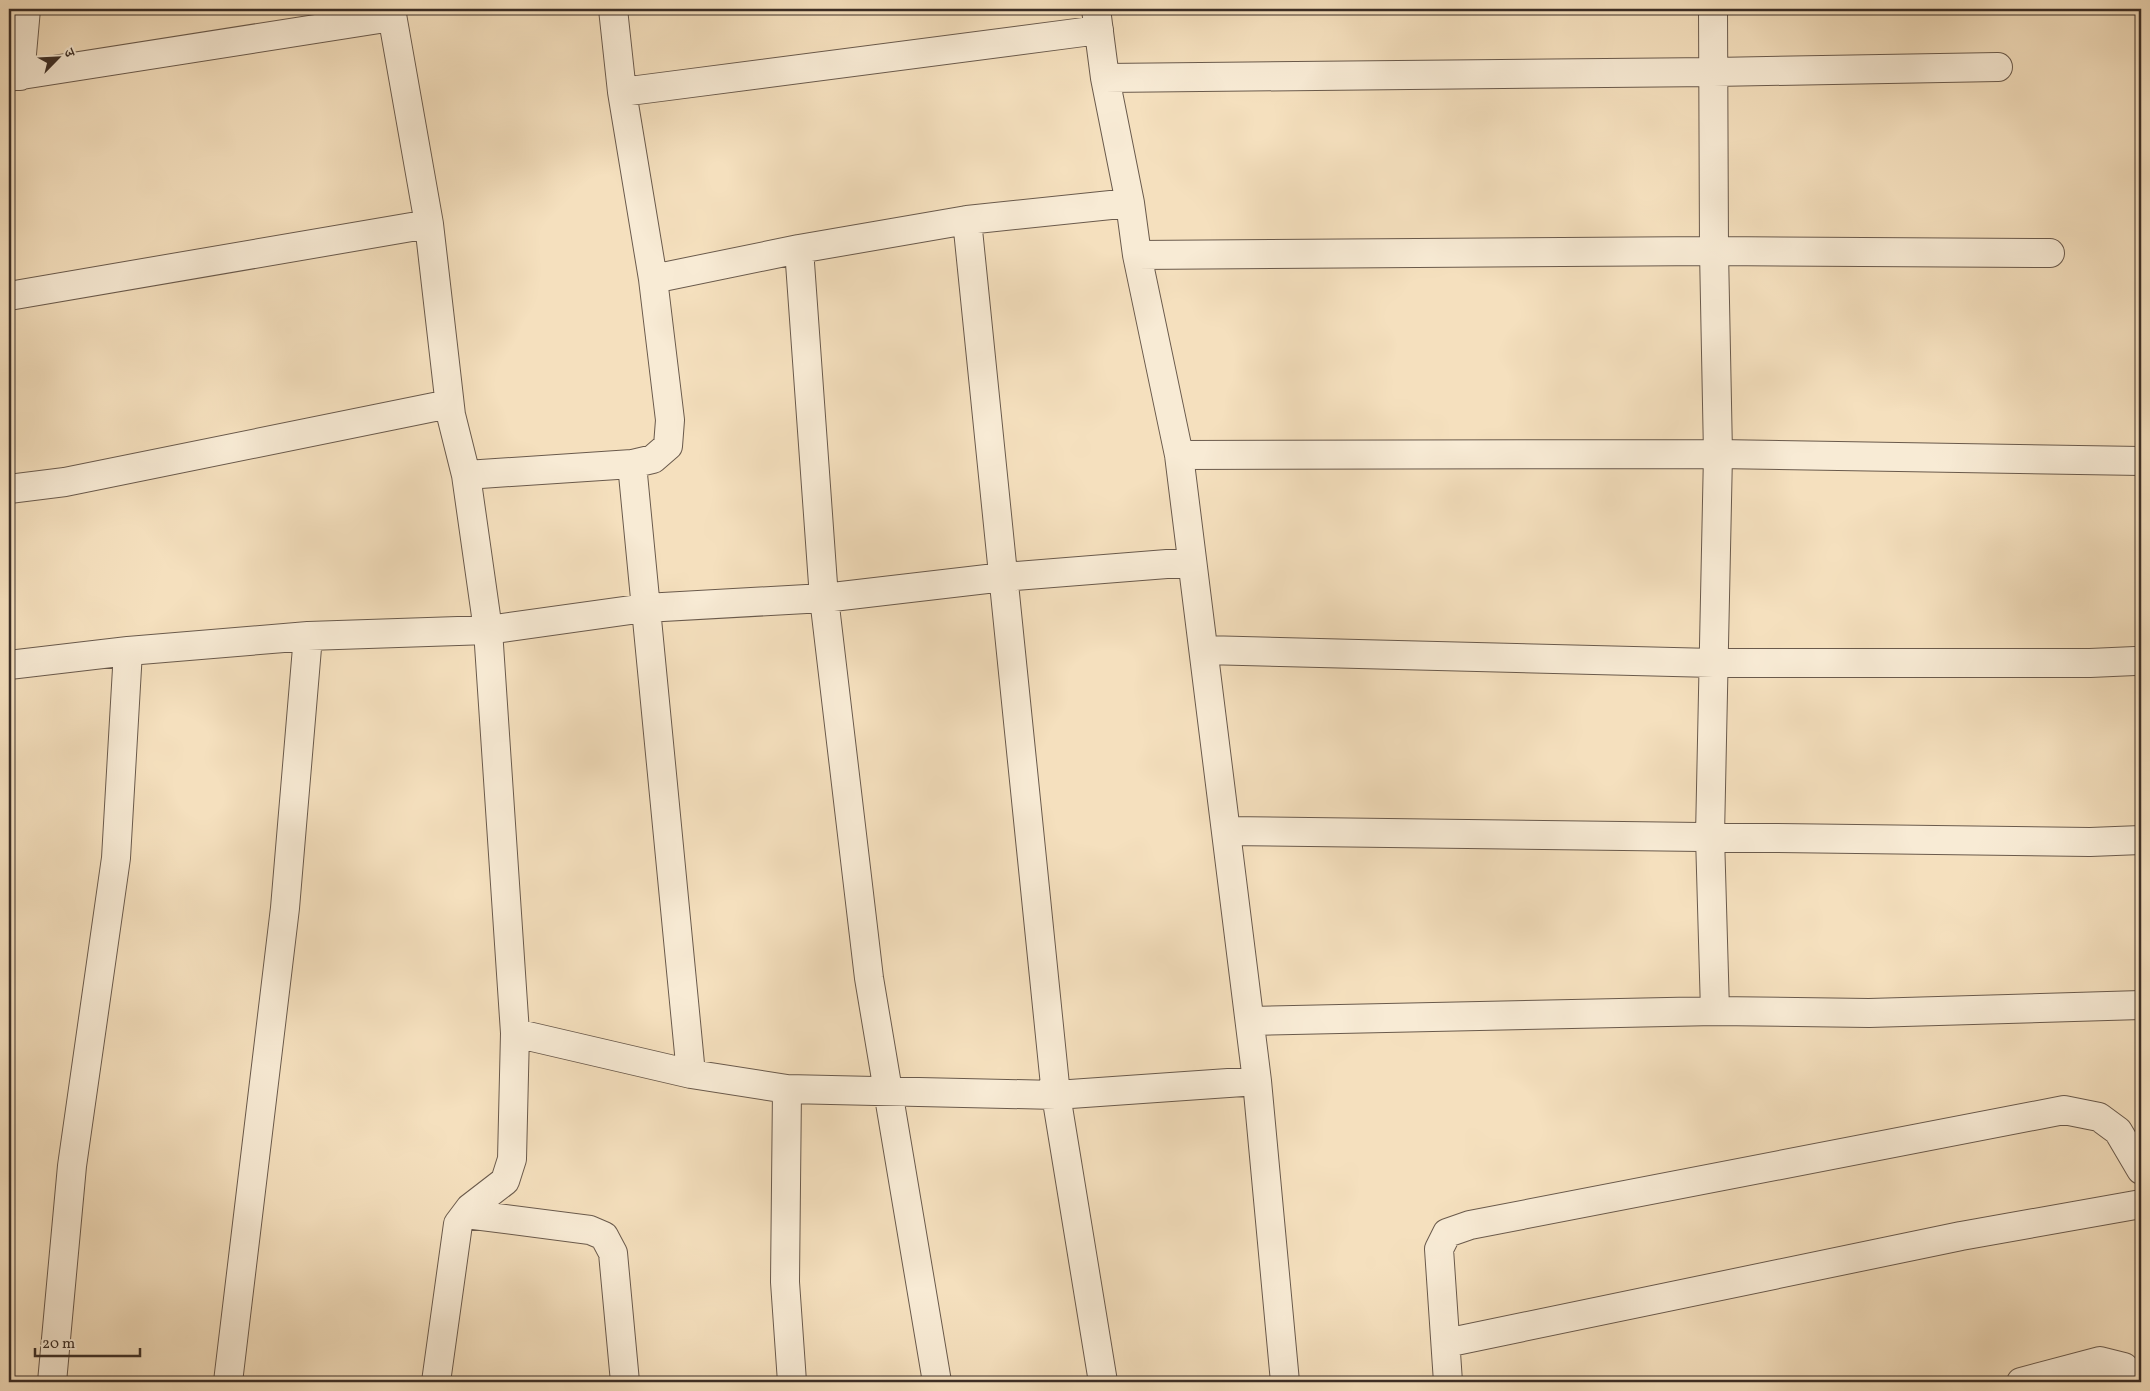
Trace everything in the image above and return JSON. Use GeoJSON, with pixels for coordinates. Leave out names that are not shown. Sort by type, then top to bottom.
{"type":"FeatureCollection","features":[{"type":"Feature","properties":{"kind":"street"},"geometry":{"type":"LineString","coordinates":[[26,9],[14,76],[392,13],[429,224],[450,404],[466,474],[488,630],[516,1033],[512,1158],[505,1181],[466,1214],[458,1224],[436,1382]]}},
{"type":"Feature","properties":{"kind":"street"},"geometry":{"type":"LineString","coordinates":[[466,474],[632,464],[653,459],[668,446],[670,420],[653,279],[622,92],[613,9]]}},
{"type":"Feature","properties":{"kind":"street"},"geometry":{"type":"LineString","coordinates":[[1714,9],[1714,251],[1718,454],[1710,836],[1715,1011]]}},
{"type":"Feature","properties":{"kind":"street"},"geometry":{"type":"LineString","coordinates":[[622,92],[1098,19],[1105,78],[1130,203],[1137,255],[1179,455],[1257,1081],[1285,1382]]}},
{"type":"Feature","properties":{"kind":"street"},"geometry":{"type":"LineString","coordinates":[[1105,78],[1714,72],[1998,66]]}},
{"type":"Feature","properties":{"kind":"street"},"geometry":{"type":"LineString","coordinates":[[653,279],[799,249],[967,220],[1130,203]]}},
{"type":"Feature","properties":{"kind":"street"},"geometry":{"type":"LineString","coordinates":[[967,220],[1056,1095],[1103,1382]]}},
{"type":"Feature","properties":{"kind":"street"},"geometry":{"type":"LineString","coordinates":[[9,296],[429,224]]}},
{"type":"Feature","properties":{"kind":"street"},"geometry":{"type":"LineString","coordinates":[[799,249],[824,598],[869,978],[890,1092],[937,1382]]}},
{"type":"Feature","properties":{"kind":"street"},"geometry":{"type":"LineString","coordinates":[[1137,255],[1714,251],[2050,253]]}},
{"type":"Feature","properties":{"kind":"street"},"geometry":{"type":"LineString","coordinates":[[9,489],[65,482],[450,404]]}},
{"type":"Feature","properties":{"kind":"street"},"geometry":{"type":"LineString","coordinates":[[1179,455],[1718,454],[2141,461]]}},
{"type":"Feature","properties":{"kind":"street"},"geometry":{"type":"LineString","coordinates":[[632,464],[691,1074]]}},
{"type":"Feature","properties":{"kind":"street"},"geometry":{"type":"LineString","coordinates":[[9,665],[128,651],[308,636],[488,630],[645,608],[824,598],[1004,577],[1192,562]]}},
{"type":"Feature","properties":{"kind":"street"},"geometry":{"type":"LineString","coordinates":[[228,1382],[285,908],[308,636]]}},
{"type":"Feature","properties":{"kind":"street"},"geometry":{"type":"LineString","coordinates":[[1204,650],[1713,662],[2090,663],[2135,661]]}},
{"type":"Feature","properties":{"kind":"street"},"geometry":{"type":"LineString","coordinates":[[52,1382],[72,1166],[116,858],[128,651]]}},
{"type":"Feature","properties":{"kind":"street"},"geometry":{"type":"LineString","coordinates":[[1226,831],[2090,842],[2141,840]]}},
{"type":"Feature","properties":{"kind":"street"},"geometry":{"type":"LineString","coordinates":[[1250,1021],[1715,1011],[1869,1013],[2141,1005]]}},
{"type":"Feature","properties":{"kind":"street"},"geometry":{"type":"LineString","coordinates":[[516,1033],[691,1074],[787,1089],[1056,1095],[1257,1081]]}},
{"type":"Feature","properties":{"kind":"street"},"geometry":{"type":"LineString","coordinates":[[787,1089],[785,1282],[792,1382]]}},
{"type":"Feature","properties":{"kind":"street"},"geometry":{"type":"LineString","coordinates":[[1448,1382],[1439,1249],[1447,1233],[1470,1225],[2064,1110],[2098,1117],[2118,1131],[2141,1170]]}},
{"type":"Feature","properties":{"kind":"street"},"geometry":{"type":"LineString","coordinates":[[1446,1343],[1961,1236],[2141,1204]]}},
{"type":"Feature","properties":{"kind":"street"},"geometry":{"type":"LineString","coordinates":[[466,1214],[590,1230],[604,1236],[614,1253],[625,1382]]}},
{"type":"Feature","properties":{"kind":"street"},"geometry":{"type":"LineString","coordinates":[[2022,1382],[2100,1361],[2124,1367],[2133,1382]]}}]}
